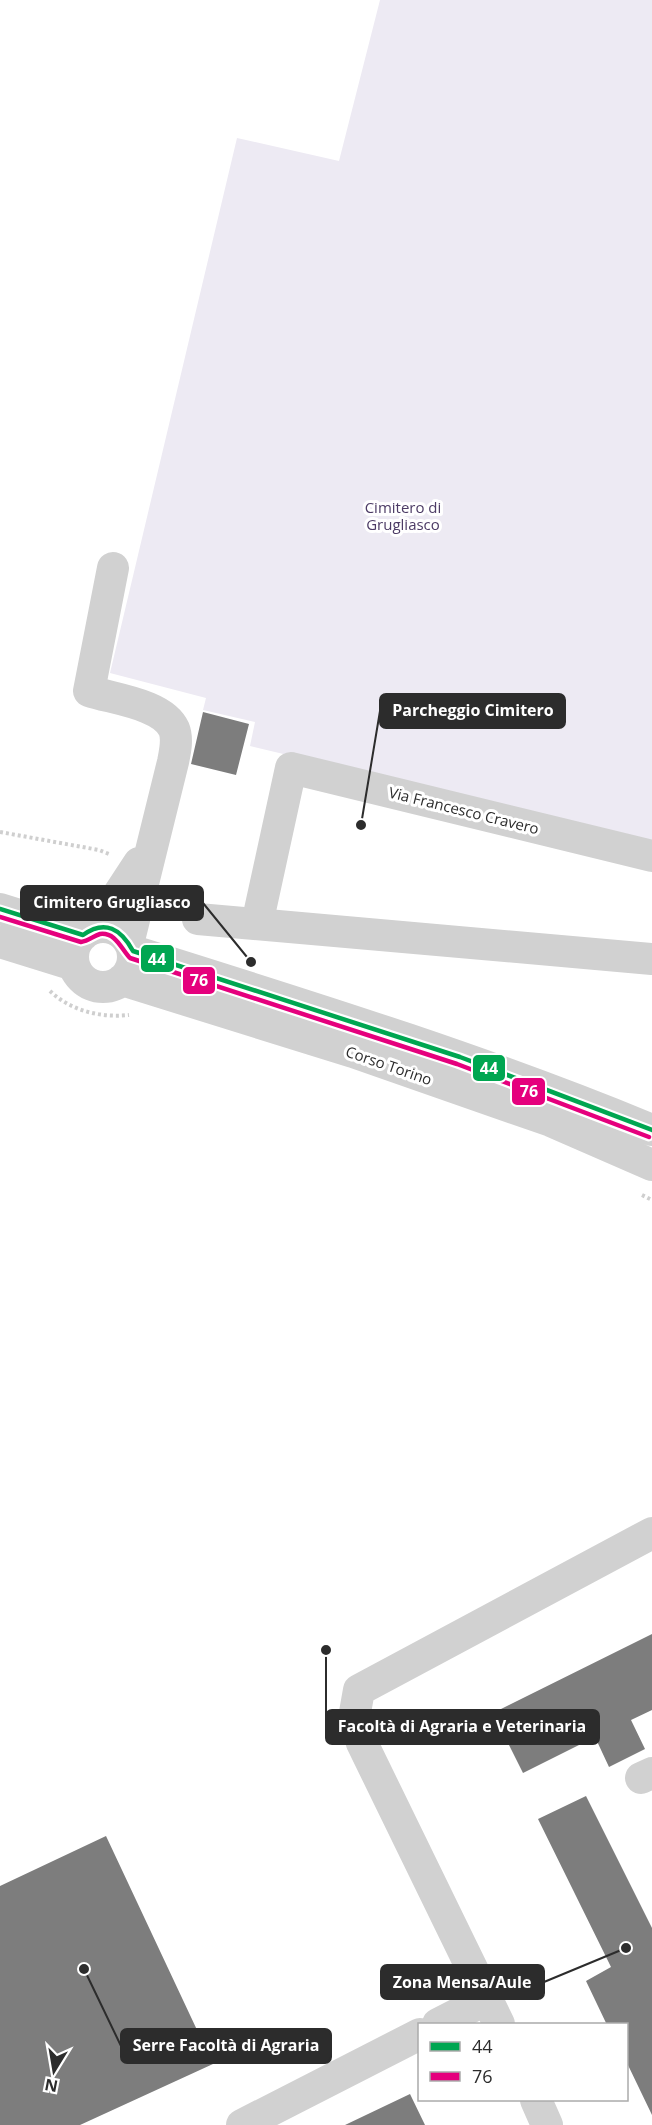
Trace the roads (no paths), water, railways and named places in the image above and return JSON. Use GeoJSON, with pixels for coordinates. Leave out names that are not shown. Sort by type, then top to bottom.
{"type":"FeatureCollection","features":[{"type":"Feature","properties":{"kind":"street"},"geometry":{"type":"LineString","coordinates":[[113,568],[89,691],[149,708],[167,718],[175,730],[176,743],[173,762],[145,855],[131,945],[133,965],[122,980]]}},
{"type":"Feature","properties":{"kind":"street","name":"Via Francesco Cravero"},"geometry":{"type":"LineString","coordinates":[[257,924],[291,768],[652,856]]}},
{"type":"Feature","properties":{"kind":"street"},"geometry":{"type":"LineString","coordinates":[[74,965],[74,951],[78,940],[90,931],[145,855]]}},
{"type":"Feature","properties":{"kind":"street","name":"Corso Torino"},"geometry":{"type":"LineString","coordinates":[[0,909],[90,931],[109,927],[119,931],[131,945],[566,1094],[652,1130]]}},
{"type":"Feature","properties":{"kind":"street"},"geometry":{"type":"LineString","coordinates":[[198,919],[652,959]]}},
{"type":"Feature","properties":{"kind":"street","name":"Corso Torino"},"geometry":{"type":"LineString","coordinates":[[0,942],[74,965],[78,974],[87,983],[98,987],[112,986],[122,980],[353,1053],[540,1117],[652,1165]]}},
{"type":"Feature","properties":{"kind":"street"},"geometry":{"type":"LineString","coordinates":[[446,2023],[493,2012],[362,1743],[354,1718],[359,1690],[652,1533]]}},
{"type":"Feature","properties":{"kind":"street"},"geometry":{"type":"LineString","coordinates":[[242,2125],[418,2035]]}},
{"type":"Feature","properties":{"kind":"place","name":"Parcheggio Cimitero"},"geometry":{"type":"Point","coordinates":[361,825]}},
{"type":"Feature","properties":{"kind":"place","name":"Cimitero Grugliasco"},"geometry":{"type":"Point","coordinates":[251,962]}},
{"type":"Feature","properties":{"kind":"place","name":"Facoltà di Agraria e Veterinaria"},"geometry":{"type":"Point","coordinates":[326,1650]}},
{"type":"Feature","properties":{"kind":"place","name":"Zona Mensa/Aule"},"geometry":{"type":"Point","coordinates":[626,1948]}},
{"type":"Feature","properties":{"kind":"place","name":"Serre Facoltà di Agraria"},"geometry":{"type":"Point","coordinates":[84,1969]}},
{"type":"Feature","properties":{"kind":"park label","name":"Cimitero di Grugliasco"},"geometry":{"type":"Point","coordinates":[403,516]}}]}
